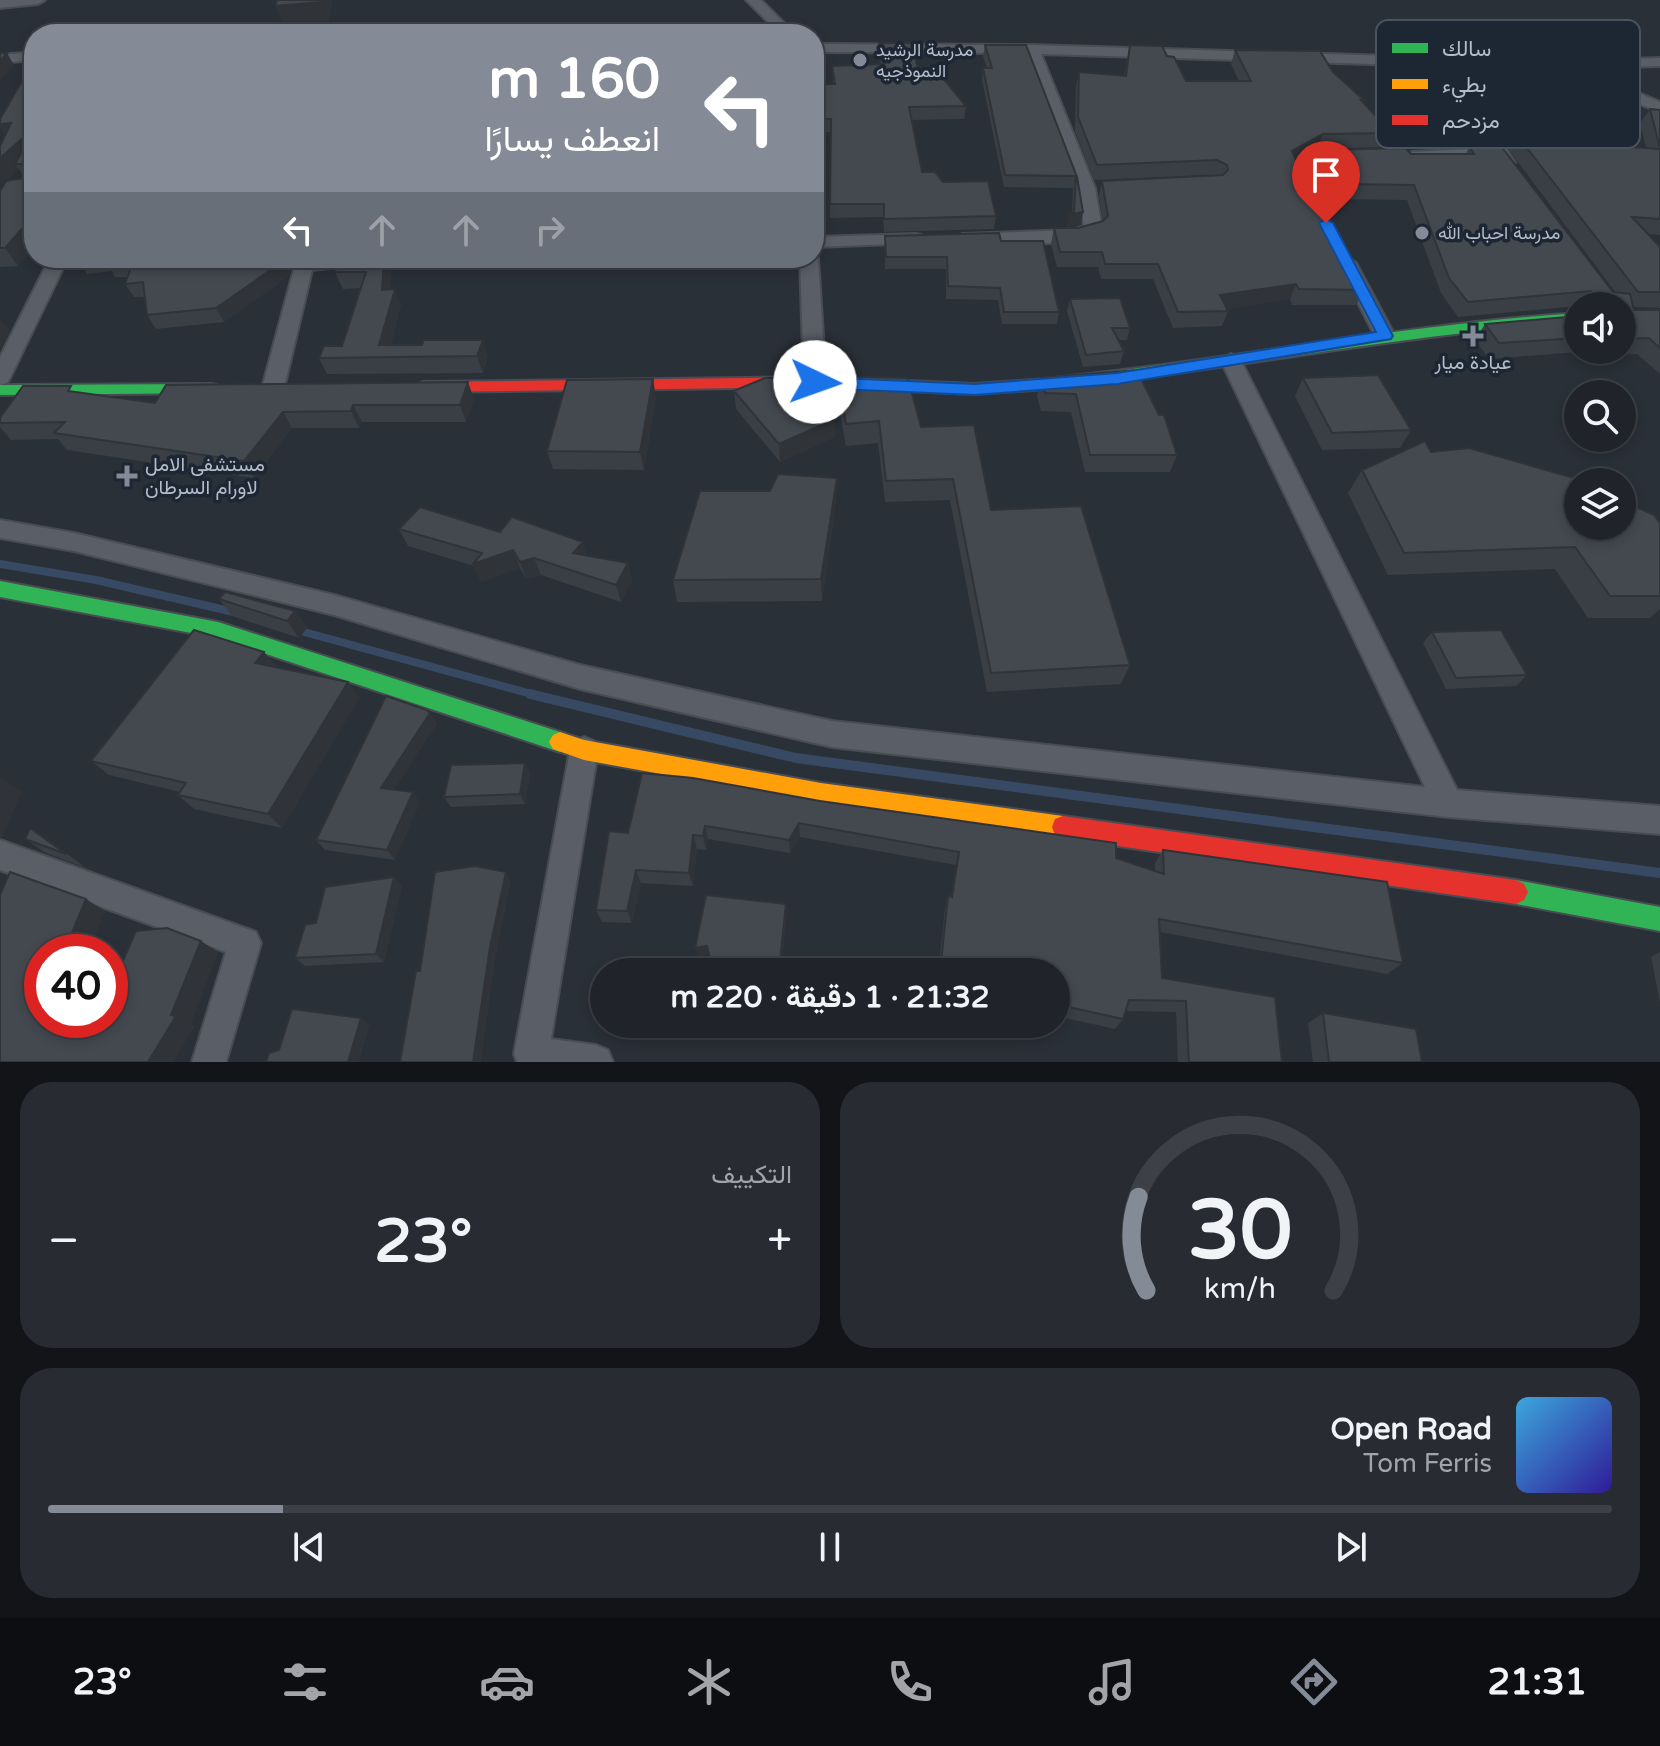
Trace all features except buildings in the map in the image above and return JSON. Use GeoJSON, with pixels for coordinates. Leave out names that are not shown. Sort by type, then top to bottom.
{"type":"FeatureCollection","features":[{"type":"Feature","properties":{"kind":"street"},"geometry":{"type":"LineString","coordinates":[[0,4],[38,0]]}},
{"type":"Feature","properties":{"kind":"street"},"geometry":{"type":"LineString","coordinates":[[753,0],[778,24]]}},
{"type":"Feature","properties":{"kind":"street"},"geometry":{"type":"LineString","coordinates":[[824,48],[1032,49],[1376,59]]}},
{"type":"Feature","properties":{"kind":"street"},"geometry":{"type":"LineString","coordinates":[[824,242],[1086,233],[1093,229],[1094,187],[1032,49]]}},
{"type":"Feature","properties":{"kind":"street"},"geometry":{"type":"LineString","coordinates":[[0,59],[24,57]]}},
{"type":"Feature","properties":{"kind":"street"},"geometry":{"type":"LineString","coordinates":[[1640,63],[1660,62]]}},
{"type":"Feature","properties":{"kind":"street"},"geometry":{"type":"LineString","coordinates":[[1640,101],[1660,108]]}},
{"type":"Feature","properties":{"kind":"street"},"geometry":{"type":"LineString","coordinates":[[1496,148],[1518,178]]}},
{"type":"Feature","properties":{"kind":"street"},"geometry":{"type":"LineString","coordinates":[[1393,155],[1499,153]]}},
{"type":"Feature","properties":{"kind":"street"},"geometry":{"type":"LineString","coordinates":[[1319,209],[1297,167],[1317,157],[1363,156]]}},
{"type":"Feature","properties":{"kind":"street"},"geometry":{"type":"LineString","coordinates":[[1341,251],[1385,336]]}},
{"type":"Feature","properties":{"kind":"street"},"geometry":{"type":"LineString","coordinates":[[0,378],[54,268]]}},
{"type":"Feature","properties":{"kind":"street"},"geometry":{"type":"LineString","coordinates":[[274,388],[304,268]]}},
{"type":"Feature","properties":{"kind":"street"},"geometry":{"type":"LineString","coordinates":[[809,268],[815,382]]}},
{"type":"Feature","properties":{"kind":"street"},"geometry":{"type":"LineString","coordinates":[[398,387],[815,382],[975,389],[1117,379],[1385,336],[1498,321],[1564,319]]}},
{"type":"Feature","properties":{"kind":"street"},"geometry":{"type":"LineString","coordinates":[[1231,361],[1448,803]]}},
{"type":"Feature","properties":{"kind":"street"},"geometry":{"type":"LineString","coordinates":[[0,390],[228,389]]}},
{"type":"Feature","properties":{"kind":"street"},"geometry":{"type":"LineString","coordinates":[[0,529],[74,542],[334,605],[580,677],[832,734],[1448,803],[1660,820]]}},
{"type":"Feature","properties":{"kind":"street"},"geometry":{"type":"LineString","coordinates":[[0,589],[218,630],[584,750],[821,793],[1473,884],[1660,919]]}},
{"type":"Feature","properties":{"kind":"street"},"geometry":{"type":"LineString","coordinates":[[584,750],[531,1058],[596,1062]]}},
{"type":"Feature","properties":{"kind":"street"},"geometry":{"type":"LineString","coordinates":[[0,855],[245,943],[209,1062]]}},
{"type":"Feature","properties":{"kind":"waterway"},"geometry":{"type":"LineString","coordinates":[[0,564],[96,580],[238,613]]}},
{"type":"Feature","properties":{"kind":"waterway"},"geometry":{"type":"LineString","coordinates":[[293,629],[539,696]]}},
{"type":"Feature","properties":{"kind":"waterway"},"geometry":{"type":"LineString","coordinates":[[530,694],[796,758],[1660,873]]}},
{"type":"Feature","properties":{"kind":"traffic: fast"},"geometry":{"type":"LineString","coordinates":[[1033,385],[1170,370],[1441,330],[1564,319]]}},
{"type":"Feature","properties":{"kind":"traffic: fast"},"geometry":{"type":"LineString","coordinates":[[0,390],[211,389]]}},
{"type":"Feature","properties":{"kind":"traffic: fast"},"geometry":{"type":"LineString","coordinates":[[0,589],[218,630],[560,742]]}},
{"type":"Feature","properties":{"kind":"traffic: fast"},"geometry":{"type":"LineString","coordinates":[[1516,892],[1660,919]]}},
{"type":"Feature","properties":{"kind":"traffic: slow"},"geometry":{"type":"LineString","coordinates":[[560,742],[584,750],[821,793],[1063,827]]}},
{"type":"Feature","properties":{"kind":"traffic: jam"},"geometry":{"type":"LineString","coordinates":[[423,387],[815,382],[975,389],[1033,385]]}},
{"type":"Feature","properties":{"kind":"traffic: jam"},"geometry":{"type":"LineString","coordinates":[[1063,827],[1516,892]]}},
{"type":"Feature","properties":{"kind":"place","name":"مدرسة الرشيد النموذجيه"},"geometry":{"type":"Point","coordinates":[860,60]}},
{"type":"Feature","properties":{"kind":"place","name":"مدرسة احباب الله"},"geometry":{"type":"Point","coordinates":[1422,233]}},
{"type":"Feature","properties":{"kind":"place","name":"عيادة ميار"},"geometry":{"type":"Point","coordinates":[1473,336]}},
{"type":"Feature","properties":{"kind":"place","name":"مستشفى الامل لاورام السرطان"},"geometry":{"type":"Point","coordinates":[127,476]}},
{"type":"Feature","properties":{"kind":"route"},"geometry":{"type":"LineString","coordinates":[[815,382],[975,389],[1117,379],[1385,336],[1326,223]]}}]}
